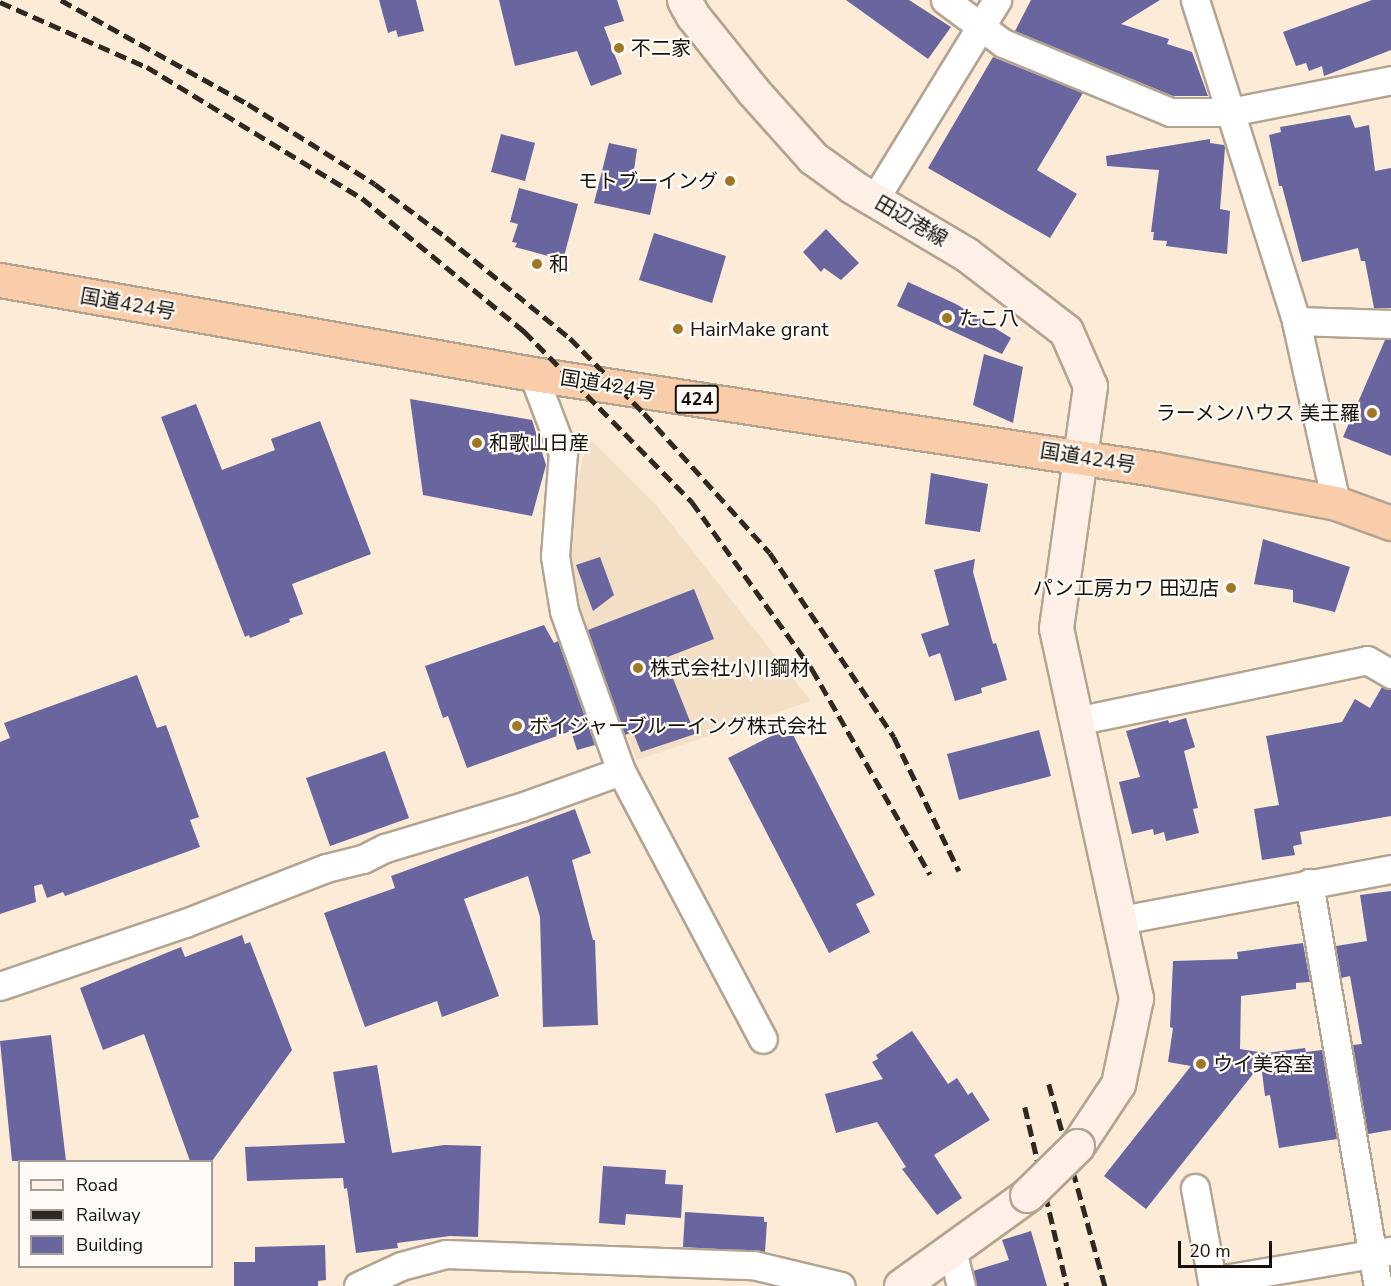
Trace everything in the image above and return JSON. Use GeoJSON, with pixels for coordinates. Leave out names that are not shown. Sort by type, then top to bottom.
{"type":"FeatureCollection","features":[{"type":"Feature","properties":{"kind":"highway","name":"国道424号"},"geometry":{"type":"LineString","coordinates":[[0,280],[533,374],[1081,457],[1336,503],[1391,523]]}},
{"type":"Feature","properties":{"kind":"street","name":"田辺港線"},"geometry":{"type":"LineString","coordinates":[[684,0],[693,15],[753,92],[813,158],[874,200],[966,254],[1066,331],[1090,386],[1056,628],[1121,920],[1136,998],[1118,1084],[1077,1146],[1027,1195],[901,1286]]}},
{"type":"Feature","properties":{"kind":"street"},"geometry":{"type":"LineString","coordinates":[[945,0],[1003,43],[1170,112],[1230,112],[1391,80]]}},
{"type":"Feature","properties":{"kind":"street"},"geometry":{"type":"LineString","coordinates":[[874,200],[980,24],[997,0]]}},
{"type":"Feature","properties":{"kind":"street"},"geometry":{"type":"LineString","coordinates":[[1195,0],[1296,321],[1336,503]]}},
{"type":"Feature","properties":{"kind":"street"},"geometry":{"type":"LineString","coordinates":[[1296,321],[1391,324]]}},
{"type":"Feature","properties":{"kind":"street"},"geometry":{"type":"LineString","coordinates":[[533,374],[563,453],[555,556],[564,611],[621,771],[763,1040]]}},
{"type":"Feature","properties":{"kind":"street"},"geometry":{"type":"LineString","coordinates":[[1076,721],[1367,660],[1391,674]]}},
{"type":"Feature","properties":{"kind":"street"},"geometry":{"type":"LineString","coordinates":[[0,986],[185,922],[326,868],[363,859],[385,848],[521,807],[621,771]]}},
{"type":"Feature","properties":{"kind":"street"},"geometry":{"type":"LineString","coordinates":[[1121,920],[1391,869]]}},
{"type":"Feature","properties":{"kind":"street"},"geometry":{"type":"LineString","coordinates":[[1308,883],[1382,1253],[1378,1286]]}},
{"type":"Feature","properties":{"kind":"street"},"geometry":{"type":"LineString","coordinates":[[1195,1188],[1213,1283],[1382,1253]]}},
{"type":"Feature","properties":{"kind":"street"},"geometry":{"type":"LineString","coordinates":[[951,1250],[961,1286]]}},
{"type":"Feature","properties":{"kind":"street"},"geometry":{"type":"LineString","coordinates":[[358,1286],[401,1266],[446,1254],[753,1265],[841,1286]]}},
{"type":"Feature","properties":{"kind":"shaded area"},"geometry":{"type":"Polygon","coordinates":[[[591,440],[657,506],[811,701],[637,760],[577,609],[570,569],[574,500],[583,457],[591,440]]]}},
{"type":"Feature","properties":{"kind":"building"},"geometry":{"type":"Polygon","coordinates":[[[379,0],[416,0],[424,31],[398,37],[396,30],[388,33],[379,0]]]}},
{"type":"Feature","properties":{"kind":"building"},"geometry":{"type":"Polygon","coordinates":[[[499,0],[617,0],[624,21],[604,27],[622,74],[591,86],[577,51],[515,66],[499,0]]]}},
{"type":"Feature","properties":{"kind":"building"},"geometry":{"type":"Polygon","coordinates":[[[846,0],[909,0],[951,27],[928,59],[846,0]]]}},
{"type":"Feature","properties":{"kind":"building"},"geometry":{"type":"Polygon","coordinates":[[[1031,0],[1160,0],[1121,24],[1169,39],[1167,44],[1192,52],[1208,96],[1173,96],[1015,31],[1031,0]]]}},
{"type":"Feature","properties":{"kind":"building"},"geometry":{"type":"Polygon","coordinates":[[[1372,0],[1391,0],[1391,50],[1324,76],[1322,66],[1309,71],[1306,63],[1296,66],[1283,32],[1372,0]]]}},
{"type":"Feature","properties":{"kind":"building"},"geometry":{"type":"Polygon","coordinates":[[[993,57],[1083,93],[1037,170],[1077,194],[1050,238],[928,168],[993,57]]]}},
{"type":"Feature","properties":{"kind":"building"},"geometry":{"type":"Polygon","coordinates":[[[1350,115],[1355,128],[1369,125],[1375,171],[1391,168],[1391,308],[1374,308],[1365,261],[1361,261],[1358,248],[1302,262],[1282,186],[1279,186],[1269,135],[1281,132],[1280,127],[1350,115]]]}},
{"type":"Feature","properties":{"kind":"building"},"geometry":{"type":"Polygon","coordinates":[[[501,134],[535,143],[525,181],[491,172],[501,134]]]}},
{"type":"Feature","properties":{"kind":"building"},"geometry":{"type":"Polygon","coordinates":[[[1210,139],[1210,143],[1224,145],[1225,148],[1220,209],[1230,211],[1227,254],[1166,246],[1167,241],[1153,240],[1154,232],[1151,232],[1159,170],[1107,166],[1106,156],[1210,139]]]}},
{"type":"Feature","properties":{"kind":"building"},"geometry":{"type":"Polygon","coordinates":[[[609,143],[637,149],[633,178],[657,183],[650,215],[594,203],[609,143]]]}},
{"type":"Feature","properties":{"kind":"building"},"geometry":{"type":"Polygon","coordinates":[[[519,188],[578,204],[563,260],[515,247],[517,243],[512,242],[518,224],[510,222],[519,188]]]}},
{"type":"Feature","properties":{"kind":"building"},"geometry":{"type":"Polygon","coordinates":[[[826,229],[859,263],[841,280],[824,268],[821,272],[803,252],[826,229]]]}},
{"type":"Feature","properties":{"kind":"building"},"geometry":{"type":"Polygon","coordinates":[[[654,233],[726,256],[712,303],[639,280],[654,233]]]}},
{"type":"Feature","properties":{"kind":"building"},"geometry":{"type":"Polygon","coordinates":[[[908,282],[956,304],[1011,338],[1002,354],[897,306],[908,282]]]}},
{"type":"Feature","properties":{"kind":"building"},"geometry":{"type":"Polygon","coordinates":[[[1385,340],[1391,340],[1391,456],[1343,437],[1385,340]]]}},
{"type":"Feature","properties":{"kind":"building"},"geometry":{"type":"Polygon","coordinates":[[[984,354],[1023,367],[1013,423],[973,405],[984,354]]]}},
{"type":"Feature","properties":{"kind":"building","name":"和歌山日産"},"geometry":{"type":"Polygon","coordinates":[[[410,399],[532,420],[546,465],[532,516],[423,495],[410,399]]]}},
{"type":"Feature","properties":{"kind":"building"},"geometry":{"type":"Polygon","coordinates":[[[196,404],[222,470],[275,450],[271,439],[320,421],[371,554],[292,584],[303,614],[289,619],[290,622],[250,638],[249,635],[245,637],[161,417],[196,404]]]}},
{"type":"Feature","properties":{"kind":"building"},"geometry":{"type":"Polygon","coordinates":[[[931,473],[988,484],[980,532],[925,524],[931,473]]]}},
{"type":"Feature","properties":{"kind":"building"},"geometry":{"type":"Polygon","coordinates":[[[1263,539],[1350,567],[1335,612],[1293,602],[1293,590],[1254,584],[1263,539]]]}},
{"type":"Feature","properties":{"kind":"building"},"geometry":{"type":"Polygon","coordinates":[[[600,557],[614,595],[593,611],[576,565],[600,557]]]}},
{"type":"Feature","properties":{"kind":"building"},"geometry":{"type":"Polygon","coordinates":[[[975,559],[973,572],[993,644],[996,643],[1007,680],[981,688],[982,693],[955,701],[940,653],[929,657],[921,634],[949,625],[934,570],[975,559]]]}},
{"type":"Feature","properties":{"kind":"building","name":"株式会社小川鋼材"},"geometry":{"type":"Polygon","coordinates":[[[694,589],[714,639],[665,658],[695,734],[641,752],[633,732],[625,735],[588,630],[694,589]]]}},
{"type":"Feature","properties":{"kind":"building"},"geometry":{"type":"Polygon","coordinates":[[[544,625],[554,643],[558,641],[595,745],[577,750],[571,731],[467,768],[448,716],[443,718],[425,666],[544,625]]]}},
{"type":"Feature","properties":{"kind":"building"},"geometry":{"type":"Polygon","coordinates":[[[137,675],[157,728],[166,725],[199,817],[190,820],[200,847],[65,896],[63,892],[47,898],[42,884],[34,886],[36,902],[0,914],[0,742],[10,738],[4,723],[137,675]]]}},
{"type":"Feature","properties":{"kind":"building"},"geometry":{"type":"Polygon","coordinates":[[[1382,687],[1391,690],[1391,816],[1300,832],[1302,844],[1293,846],[1295,855],[1262,860],[1254,809],[1279,805],[1266,736],[1342,722],[1355,699],[1370,708],[1382,687]]]}},
{"type":"Feature","properties":{"kind":"building"},"geometry":{"type":"Polygon","coordinates":[[[1186,718],[1195,747],[1184,751],[1198,808],[1193,809],[1199,833],[1166,841],[1164,832],[1154,835],[1153,829],[1132,834],[1119,782],[1140,777],[1126,731],[1168,720],[1169,723],[1186,718]]]}},
{"type":"Feature","properties":{"kind":"building"},"geometry":{"type":"Polygon","coordinates":[[[789,727],[875,895],[856,904],[870,932],[829,953],[728,758],[789,727]]]}},
{"type":"Feature","properties":{"kind":"building"},"geometry":{"type":"Polygon","coordinates":[[[1039,730],[1051,776],[959,800],[947,754],[1039,730]]]}},
{"type":"Feature","properties":{"kind":"building"},"geometry":{"type":"Polygon","coordinates":[[[385,751],[409,818],[330,846],[306,778],[385,751]]]}},
{"type":"Feature","properties":{"kind":"building"},"geometry":{"type":"Polygon","coordinates":[[[575,809],[591,853],[572,860],[593,940],[595,940],[598,1025],[543,1027],[540,917],[528,876],[464,899],[499,996],[442,1017],[437,1001],[365,1027],[324,913],[395,888],[391,876],[575,809]]]}},
{"type":"Feature","properties":{"kind":"building"},"geometry":{"type":"Polygon","coordinates":[[[1391,891],[1391,1130],[1368,1134],[1353,1045],[1362,1044],[1350,976],[1341,978],[1336,946],[1367,941],[1360,895],[1391,891]]]}},
{"type":"Feature","properties":{"kind":"building"},"geometry":{"type":"Polygon","coordinates":[[[242,935],[245,944],[250,942],[292,1050],[213,1160],[190,1160],[144,1034],[103,1050],[80,988],[181,947],[185,957],[242,935]]]}},
{"type":"Feature","properties":{"kind":"building"},"geometry":{"type":"Polygon","coordinates":[[[1303,943],[1310,982],[1296,983],[1296,989],[1241,996],[1240,1049],[1265,1053],[1305,1048],[1306,1052],[1322,1050],[1337,1139],[1279,1148],[1270,1095],[1265,1096],[1261,1064],[1146,1209],[1104,1176],[1191,1066],[1168,1062],[1173,1028],[1170,1027],[1173,961],[1238,959],[1237,952],[1303,943]]]}},
{"type":"Feature","properties":{"kind":"building"},"geometry":{"type":"Polygon","coordinates":[[[912,1031],[948,1084],[957,1078],[968,1095],[972,1092],[990,1120],[934,1155],[962,1198],[937,1215],[902,1169],[906,1167],[877,1122],[836,1133],[825,1094],[883,1079],[872,1062],[878,1059],[876,1055],[912,1031]]]}},
{"type":"Feature","properties":{"kind":"building"},"geometry":{"type":"Polygon","coordinates":[[[51,1035],[66,1160],[12,1161],[0,1041],[51,1035]]]}},
{"type":"Feature","properties":{"kind":"building"},"geometry":{"type":"Polygon","coordinates":[[[377,1065],[392,1153],[444,1145],[481,1146],[478,1237],[450,1236],[397,1243],[398,1248],[356,1253],[347,1188],[344,1189],[343,1178],[247,1181],[245,1147],[345,1143],[333,1072],[377,1065]]]}},
{"type":"Feature","properties":{"kind":"building"},"geometry":{"type":"Polygon","coordinates":[[[603,1166],[666,1170],[665,1184],[683,1185],[681,1218],[626,1214],[625,1225],[599,1223],[603,1166]]]}},
{"type":"Feature","properties":{"kind":"building"},"geometry":{"type":"Polygon","coordinates":[[[685,1212],[764,1217],[764,1222],[767,1222],[765,1252],[683,1247],[685,1212]]]}},
{"type":"Feature","properties":{"kind":"building"},"geometry":{"type":"Polygon","coordinates":[[[1031,1231],[1047,1286],[976,1286],[973,1271],[1009,1260],[1002,1240],[1031,1231]]]}},
{"type":"Feature","properties":{"kind":"building"},"geometry":{"type":"Polygon","coordinates":[[[325,1245],[326,1280],[318,1281],[318,1286],[234,1286],[234,1262],[255,1262],[255,1247],[325,1245]]]}},
{"type":"Feature","properties":{"kind":"railway"},"geometry":{"type":"LineString","coordinates":[[61,0],[248,104],[375,184],[446,237],[570,338],[644,413],[770,553],[894,737],[959,871]]}},
{"type":"Feature","properties":{"kind":"railway"},"geometry":{"type":"LineString","coordinates":[[0,2],[147,67],[362,198],[524,331],[692,502],[812,669],[930,874]]}},
{"type":"Feature","properties":{"kind":"railway"},"geometry":{"type":"LineString","coordinates":[[1049,1084],[1105,1286]]}},
{"type":"Feature","properties":{"kind":"railway"},"geometry":{"type":"LineString","coordinates":[[1025,1107],[1067,1286]]}},
{"type":"Feature","properties":{"kind":"place","name":"不二家"},"geometry":{"type":"Point","coordinates":[619,48]}},
{"type":"Feature","properties":{"kind":"place","name":"モトブーイング"},"geometry":{"type":"Point","coordinates":[730,181]}},
{"type":"Feature","properties":{"kind":"place","name":"和"},"geometry":{"type":"Point","coordinates":[537,264]}},
{"type":"Feature","properties":{"kind":"place","name":"たこ八"},"geometry":{"type":"Point","coordinates":[947,318]}},
{"type":"Feature","properties":{"kind":"place","name":"HairMake grant"},"geometry":{"type":"Point","coordinates":[678,329]}},
{"type":"Feature","properties":{"kind":"place","name":"ラーメンハウス 美王羅"},"geometry":{"type":"Point","coordinates":[1372,413]}},
{"type":"Feature","properties":{"kind":"place","name":"和歌山日産"},"geometry":{"type":"Point","coordinates":[477,443]}},
{"type":"Feature","properties":{"kind":"place","name":"パン工房カワ 田辺店"},"geometry":{"type":"Point","coordinates":[1231,588]}},
{"type":"Feature","properties":{"kind":"place","name":"株式会社小川鋼材"},"geometry":{"type":"Point","coordinates":[638,668]}},
{"type":"Feature","properties":{"kind":"place","name":"ボイジャーブルーイング株式会社"},"geometry":{"type":"Point","coordinates":[517,726]}},
{"type":"Feature","properties":{"kind":"place","name":"ウイ美容室"},"geometry":{"type":"Point","coordinates":[1201,1064]}}]}
